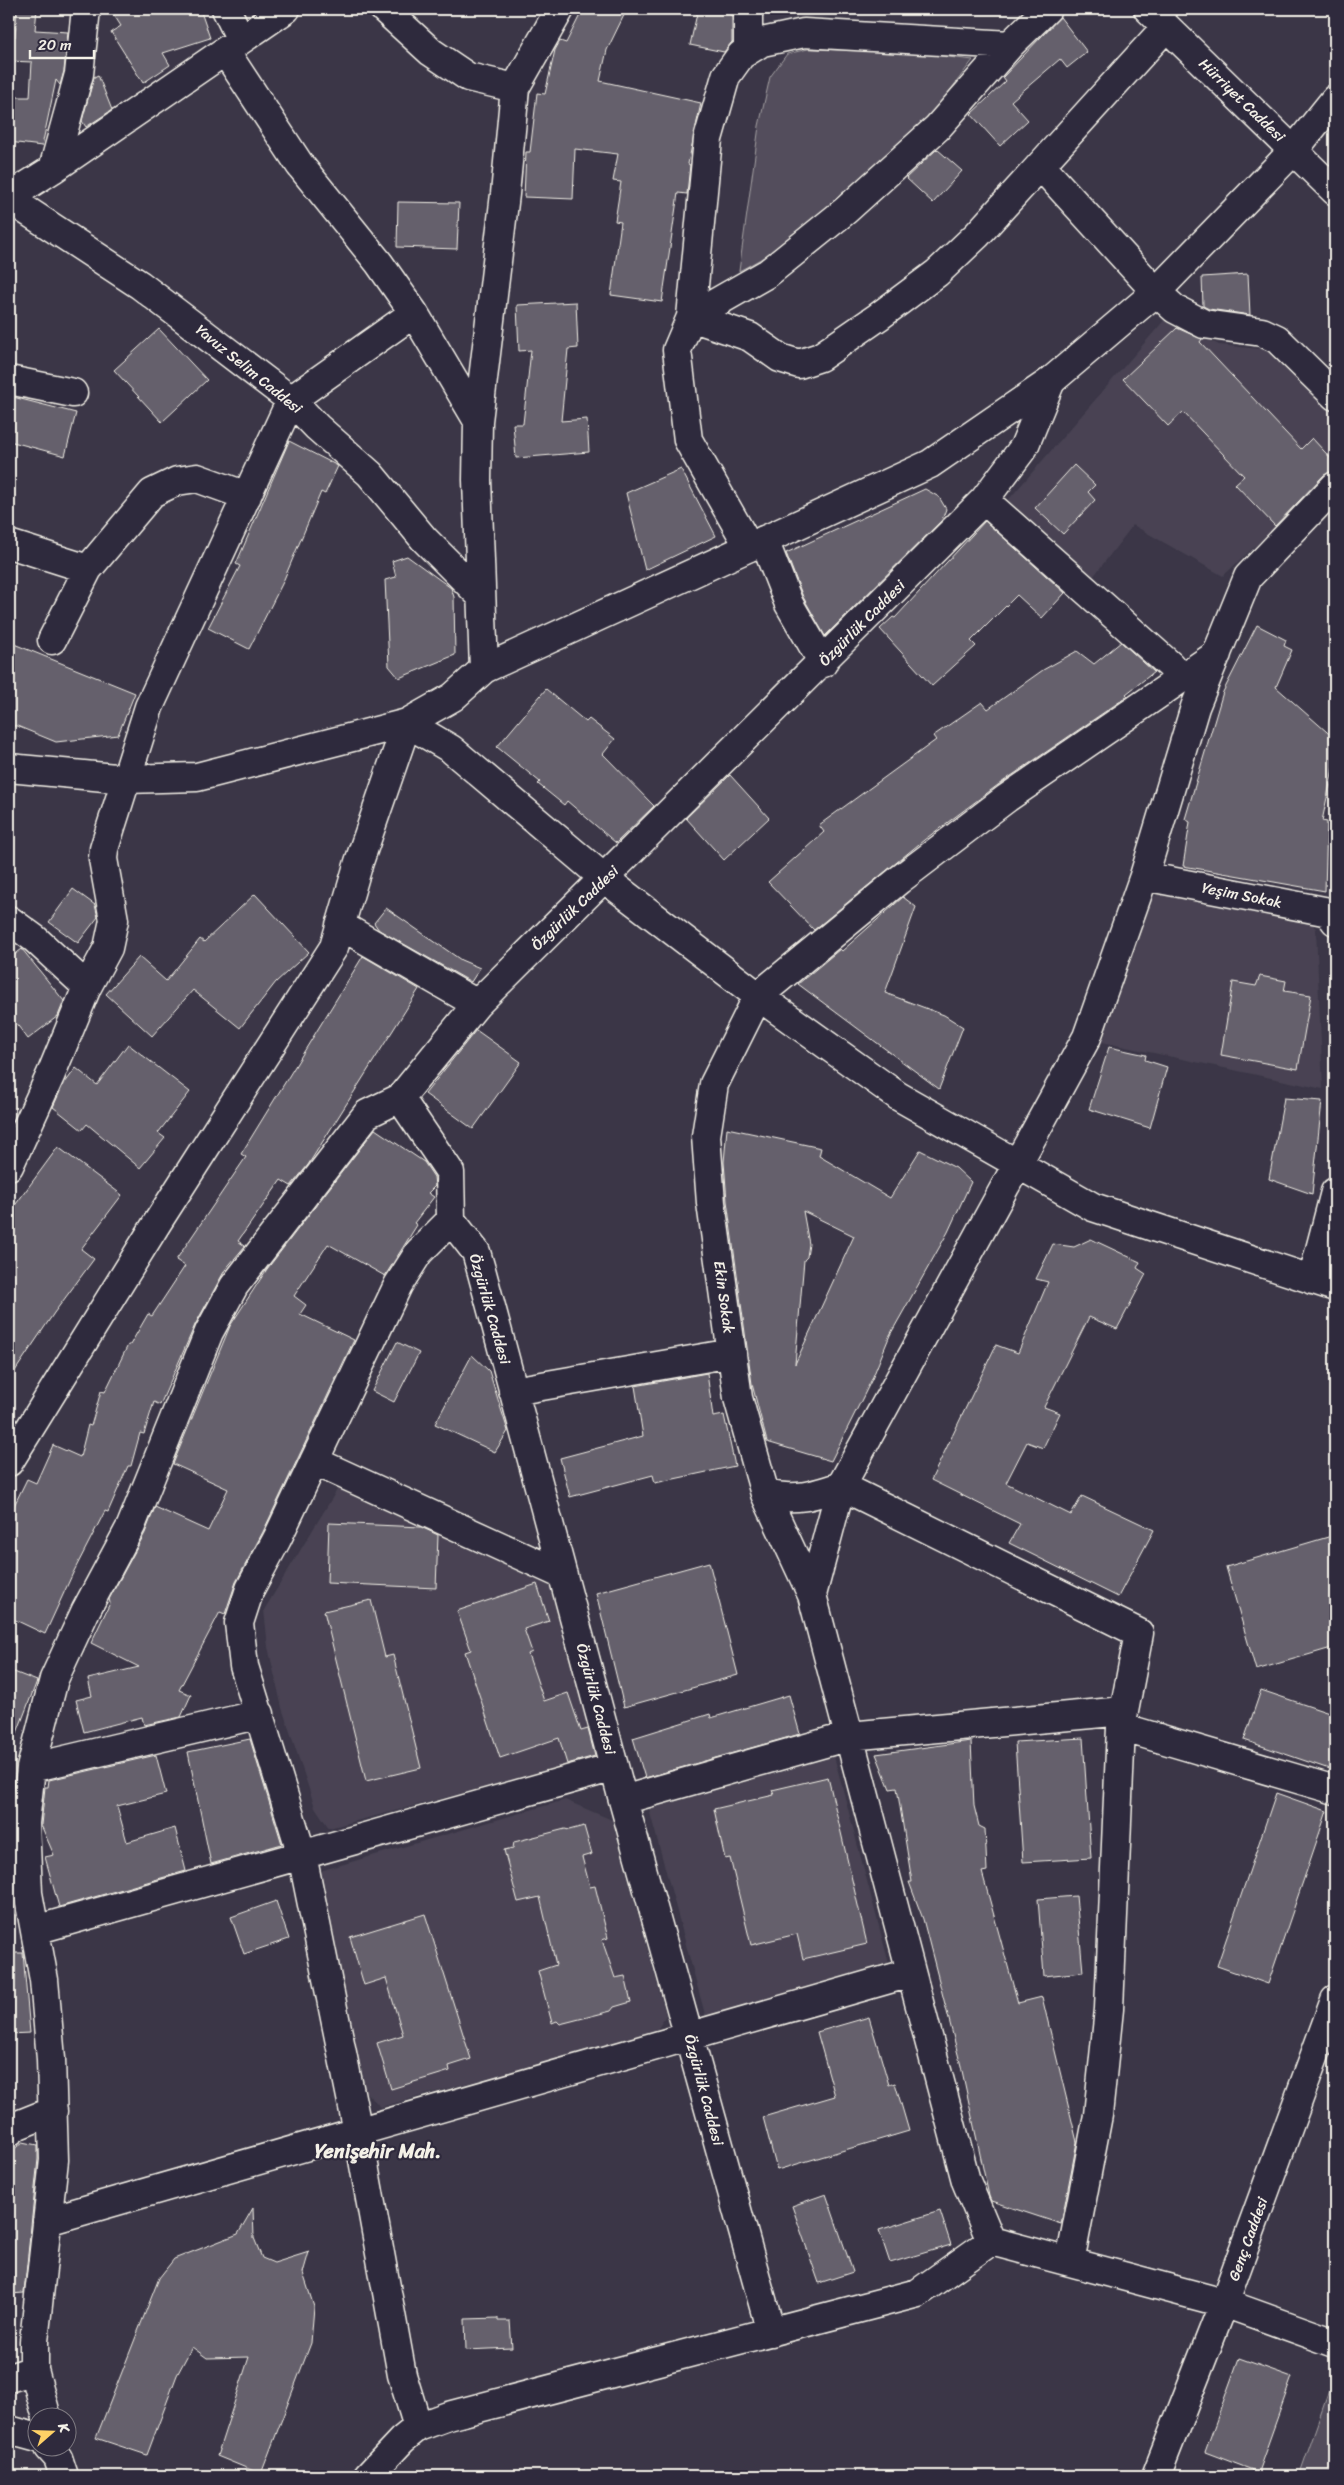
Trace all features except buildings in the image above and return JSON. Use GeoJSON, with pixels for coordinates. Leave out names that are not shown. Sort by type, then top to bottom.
{"type":"FeatureCollection","features":[{"type":"Feature","properties":{"kind":"street"},"geometry":{"type":"LineString","coordinates":[[53,169],[79,74],[86,9]]}},
{"type":"Feature","properties":{"kind":"street"},"geometry":{"type":"LineString","coordinates":[[226,9],[233,46],[300,165],[379,263],[414,312],[478,421]]}},
{"type":"Feature","properties":{"kind":"street"},"geometry":{"type":"LineString","coordinates":[[9,198],[286,9]]}},
{"type":"Feature","properties":{"kind":"street"},"geometry":{"type":"LineString","coordinates":[[384,9],[431,52],[468,77],[515,88]]}},
{"type":"Feature","properties":{"kind":"street"},"geometry":{"type":"LineString","coordinates":[[484,669],[477,480],[478,421],[515,88],[560,9]]}},
{"type":"Feature","properties":{"kind":"street"},"geometry":{"type":"LineString","coordinates":[[748,9],[748,50]]}},
{"type":"Feature","properties":{"kind":"street"},"geometry":{"type":"LineString","coordinates":[[691,316],[768,273],[845,211],[937,128],[1010,45],[1047,9]]}},
{"type":"Feature","properties":{"kind":"street"},"geometry":{"type":"LineString","coordinates":[[691,316],[750,337],[780,358],[799,364],[820,356],[878,318],[937,273],[977,235],[1041,166],[1156,15]]}},
{"type":"Feature","properties":{"kind":"street","name":"Hürriyet Caddesi"},"geometry":{"type":"LineString","coordinates":[[1156,15],[1335,191]]}},
{"type":"Feature","properties":{"kind":"street"},"geometry":{"type":"LineString","coordinates":[[823,663],[757,544],[688,440],[678,350],[691,316],[708,139],[726,76],[741,55],[762,42],[804,33],[1010,45]]}},
{"type":"Feature","properties":{"kind":"street"},"geometry":{"type":"LineString","coordinates":[[9,768],[126,779],[197,777],[408,723],[453,697],[484,669],[930,464],[1051,380],[1156,292],[1294,150],[1335,99]]}},
{"type":"Feature","properties":{"kind":"street"},"geometry":{"type":"LineString","coordinates":[[1041,166],[1156,292],[1175,310],[1204,324],[1262,332],[1277,339],[1335,396]]}},
{"type":"Feature","properties":{"kind":"street","name":"Yavuz Selim Caddesi"},"geometry":{"type":"LineString","coordinates":[[9,198],[140,284],[291,400],[317,427],[370,474],[424,538],[481,596]]}},
{"type":"Feature","properties":{"kind":"street"},"geometry":{"type":"LineString","coordinates":[[9,1166],[51,1074],[86,987],[108,948],[114,920],[103,859],[108,834],[149,707],[291,400],[414,312]]}},
{"type":"Feature","properties":{"kind":"street"},"geometry":{"type":"LineString","coordinates":[[9,380],[73,393]]}},
{"type":"Feature","properties":{"kind":"street","name":"Özgürlük Caddesi"},"geometry":{"type":"LineString","coordinates":[[400,1098],[478,1004],[823,663],[984,500],[1024,447],[1051,380]]}},
{"type":"Feature","properties":{"kind":"street"},"geometry":{"type":"LineString","coordinates":[[52,640],[88,568],[152,493],[177,481],[197,478],[247,496]]}},
{"type":"Feature","properties":{"kind":"street"},"geometry":{"type":"LineString","coordinates":[[812,1594],[841,1486],[1019,1165],[1087,1037],[1144,876],[1195,707],[1248,577],[1335,486]]}},
{"type":"Feature","properties":{"kind":"street"},"geometry":{"type":"LineString","coordinates":[[984,500],[1170,665],[1180,679]]}},
{"type":"Feature","properties":{"kind":"street"},"geometry":{"type":"LineString","coordinates":[[9,544],[88,568]]}},
{"type":"Feature","properties":{"kind":"street"},"geometry":{"type":"LineString","coordinates":[[758,996],[899,880],[1006,798],[1217,654]]}},
{"type":"Feature","properties":{"kind":"street"},"geometry":{"type":"LineString","coordinates":[[408,723],[450,749],[605,879],[758,996],[898,1096],[1092,1207],[1324,1283],[1335,1192]]}},
{"type":"Feature","properties":{"kind":"street"},"geometry":{"type":"LineString","coordinates":[[9,1462],[157,1223],[334,947],[359,862],[408,723]]}},
{"type":"Feature","properties":{"kind":"street","name":"Yeşim Sokak"},"geometry":{"type":"LineString","coordinates":[[1144,876],[1329,912],[1335,921]]}},
{"type":"Feature","properties":{"kind":"street"},"geometry":{"type":"LineString","coordinates":[[9,920],[34,939],[86,987]]}},
{"type":"Feature","properties":{"kind":"street"},"geometry":{"type":"LineString","coordinates":[[340,925],[478,1004]]}},
{"type":"Feature","properties":{"kind":"street","name":"Ekin Sokak"},"geometry":{"type":"LineString","coordinates":[[758,996],[714,1084],[706,1136],[711,1203],[738,1398],[766,1494],[812,1594],[966,2181],[991,2241]]}},
{"type":"Feature","properties":{"kind":"street"},"geometry":{"type":"LineString","coordinates":[[41,2408],[21,2374],[38,2294],[47,2221],[54,2160],[53,2111],[44,1980],[28,1893],[26,1823],[31,1768],[54,1679],[86,1610],[131,1526],[209,1332],[234,1286],[367,1114],[400,1098],[450,1172],[451,1220],[419,1252],[398,1285],[278,1539],[250,1589],[239,1623],[244,1666],[302,1855],[358,2132],[402,2375],[418,2427]]}},
{"type":"Feature","properties":{"kind":"street","name":"Özgürlük Caddesi"},"geometry":{"type":"LineString","coordinates":[[451,1220],[476,1252],[623,1800],[771,2332]]}},
{"type":"Feature","properties":{"kind":"street"},"geometry":{"type":"LineString","coordinates":[[513,1391],[732,1353]]}},
{"type":"Feature","properties":{"kind":"street"},"geometry":{"type":"LineString","coordinates":[[314,1461],[563,1575]]}},
{"type":"Feature","properties":{"kind":"street"},"geometry":{"type":"LineString","coordinates":[[766,1494],[782,1498],[808,1498],[841,1486],[1140,1634],[1123,1719],[1109,2008],[1098,2115],[1070,2262]]}},
{"type":"Feature","properties":{"kind":"street"},"geometry":{"type":"LineString","coordinates":[[31,1768],[260,1714]]}},
{"type":"Feature","properties":{"kind":"street"},"geometry":{"type":"LineString","coordinates":[[623,1800],[849,1736],[1123,1719],[1335,1790]]}},
{"type":"Feature","properties":{"kind":"street"},"geometry":{"type":"LineString","coordinates":[[35,1930],[614,1767]]}},
{"type":"Feature","properties":{"kind":"street"},"geometry":{"type":"LineString","coordinates":[[47,2221],[910,1973]]}},
{"type":"Feature","properties":{"kind":"street","name":"Genç Caddesi"},"geometry":{"type":"LineString","coordinates":[[1156,2476],[1224,2304],[1335,2000]]}},
{"type":"Feature","properties":{"kind":"street"},"geometry":{"type":"LineString","coordinates":[[9,2132],[18,2125],[53,2111]]}},
{"type":"Feature","properties":{"kind":"street"},"geometry":{"type":"LineString","coordinates":[[368,2476],[402,2440],[418,2427],[448,2416],[918,2293],[991,2241],[1224,2304],[1335,2343]]}},
{"type":"Feature","properties":{"kind":"street"},"geometry":{"type":"LineString","coordinates":[[9,2430],[28,2435]]}},
{"type":"Feature","properties":{"kind":"shaded area"},"geometry":{"type":"Polygon","coordinates":[[[808,49],[907,52],[973,60],[921,129],[885,166],[846,200],[802,232],[739,271],[759,126],[770,77],[787,54],[808,49]]]}},
{"type":"Feature","properties":{"kind":"shaded area"},"geometry":{"type":"Polygon","coordinates":[[[1167,317],[1219,345],[1271,350],[1335,414],[1335,471],[1223,576],[1133,525],[1093,577],[1050,546],[1003,506],[1167,317]]]}},
{"type":"Feature","properties":{"kind":"shaded area"},"geometry":{"type":"Polygon","coordinates":[[[1160,894],[1310,920],[1316,929],[1323,1089],[1102,1042],[1143,901],[1160,894]]]}},
{"type":"Feature","properties":{"kind":"shaded area"},"geometry":{"type":"Polygon","coordinates":[[[340,1485],[555,1579],[594,1747],[576,1764],[329,1828],[315,1807],[282,1708],[268,1647],[264,1610],[340,1485]]]}},
{"type":"Feature","properties":{"kind":"shaded area"},"geometry":{"type":"Polygon","coordinates":[[[834,1756],[889,1964],[706,2018],[647,1802],[834,1756]]]}},
{"type":"Feature","properties":{"kind":"shaded area"},"geometry":{"type":"Polygon","coordinates":[[[565,1800],[612,1820],[666,2015],[656,2032],[381,2107],[356,2083],[320,1871],[565,1800]]]}},
{"type":"Feature","properties":{"kind":"shaded area"},"geometry":{"type":"Polygon","coordinates":[[[1331,2385],[1335,2386],[1335,2476],[1299,2476],[1331,2385]]]}},
{"type":"Feature","properties":{"kind":"district","name":"Yenişehir Mah."},"geometry":{"type":"Point","coordinates":[378,2151]}}]}
